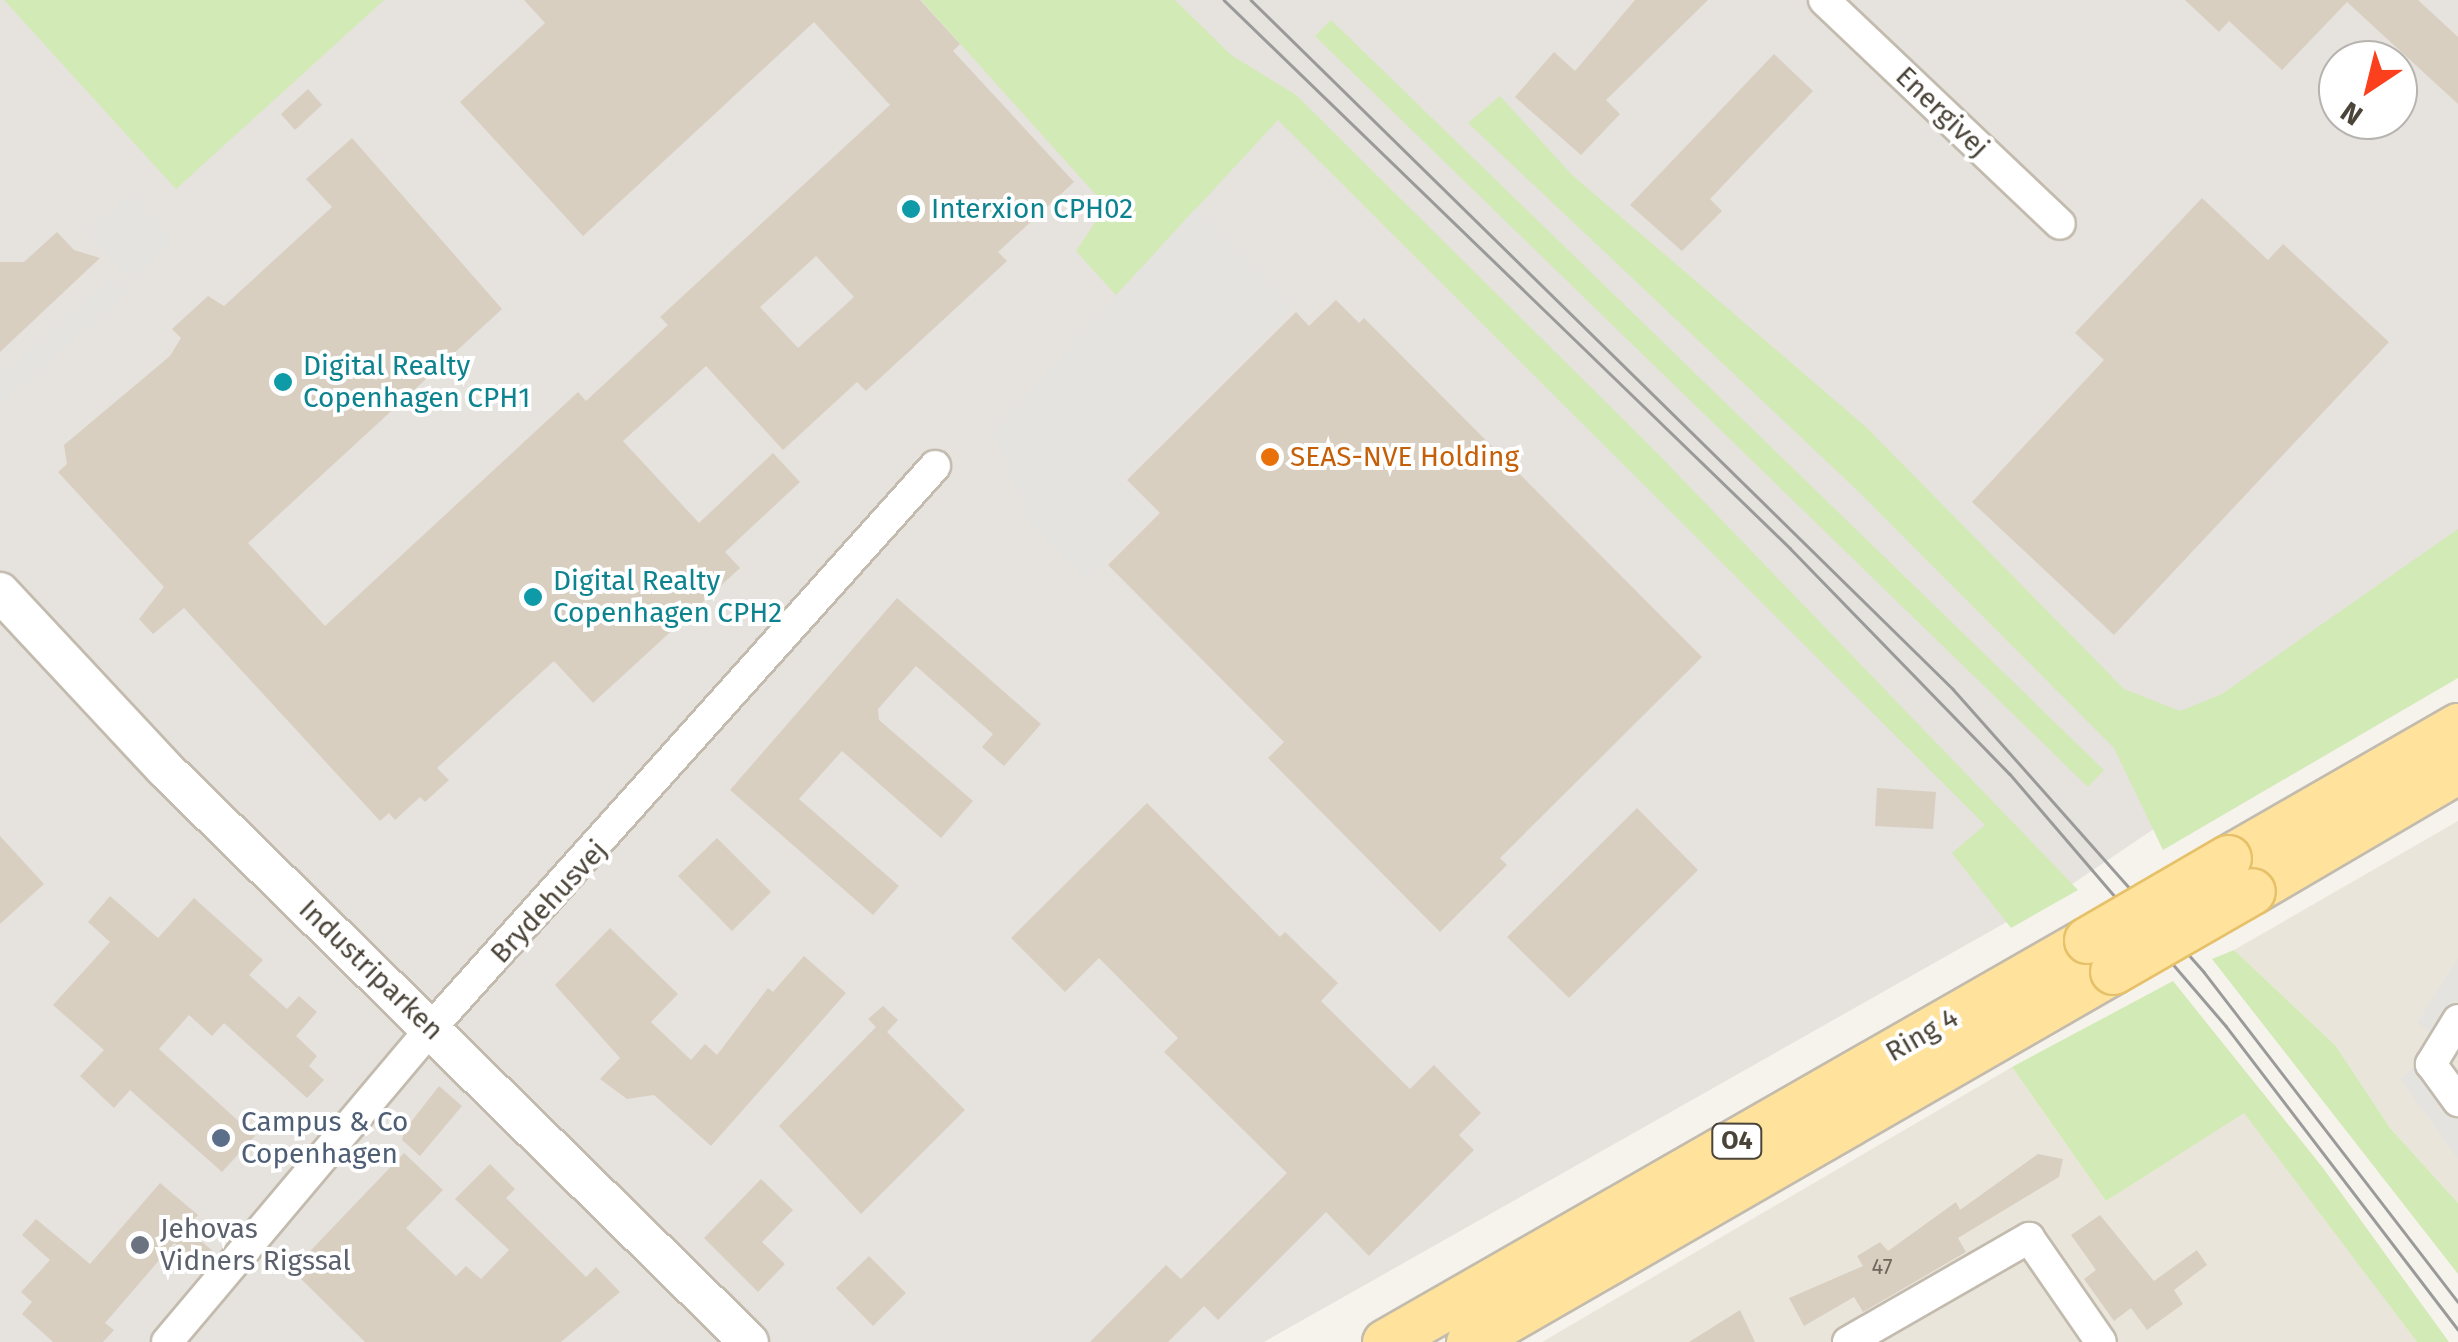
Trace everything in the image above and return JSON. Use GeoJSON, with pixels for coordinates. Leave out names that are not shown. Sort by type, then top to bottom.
{"type":"FeatureCollection","features":[{"type":"Feature","properties":{"kind":"main road","name":"Ring 4"},"geometry":{"type":"LineString","coordinates":[[1469,1342],[2100,955],[2240,874],[2458,726]]}},
{"type":"Feature","properties":{"kind":"main road","name":"Ring 4"},"geometry":{"type":"LineString","coordinates":[[2240,874],[2458,770]]}},
{"type":"Feature","properties":{"kind":"main road","name":"Ring 4"},"geometry":{"type":"LineString","coordinates":[[1385,1342],[2100,955]]}},
{"type":"Feature","properties":{"kind":"street","name":"Energivej"},"geometry":{"type":"LineString","coordinates":[[1824,0],[2060,224]]}},
{"type":"Feature","properties":{"kind":"street","name":"Brydehusvej"},"geometry":{"type":"LineString","coordinates":[[167,1342],[432,1028],[935,466]]}},
{"type":"Feature","properties":{"kind":"street","name":"Industriparken"},"geometry":{"type":"LineString","coordinates":[[0,592],[165,769],[749,1342]]}},
{"type":"Feature","properties":{"kind":"street"},"geometry":{"type":"LineString","coordinates":[[2458,1020],[2432,1064],[2458,1102]]}},
{"type":"Feature","properties":{"kind":"street"},"geometry":{"type":"LineString","coordinates":[[1848,1342],[2028,1238],[2101,1342]]}},
{"type":"Feature","properties":{"kind":"shaded area"},"geometry":{"type":"Polygon","coordinates":[[[0,0],[2458,0],[2458,623],[2065,889],[1264,1342],[0,1342],[0,0]]]}},
{"type":"Feature","properties":{"kind":"shaded area"},"geometry":{"type":"Polygon","coordinates":[[[130,194],[173,240],[131,280],[87,233],[130,194]]]}},
{"type":"Feature","properties":{"kind":"shaded area"},"geometry":{"type":"Polygon","coordinates":[[[1195,209],[1291,307],[1122,480],[1154,514],[1087,579],[1031,523],[994,432],[1195,209]]]}},
{"type":"Feature","properties":{"kind":"shaded area"},"geometry":{"type":"Polygon","coordinates":[[[112,278],[126,294],[0,404],[0,377],[112,278]]]}},
{"type":"Feature","properties":{"kind":"shaded area"},"geometry":{"type":"Polygon","coordinates":[[[2458,821],[2458,1203],[2390,1128],[2336,1046],[2234,950],[2458,821]]]}},
{"type":"Feature","properties":{"kind":"shaded area"},"geometry":{"type":"Polygon","coordinates":[[[2458,958],[2458,1000],[2436,1035],[2417,1023],[2458,958]]]}},
{"type":"Feature","properties":{"kind":"shaded area"},"geometry":{"type":"Polygon","coordinates":[[[2417,1064],[2458,1116],[2458,1159],[2400,1079],[2417,1064]]]}},
{"type":"Feature","properties":{"kind":"shaded area"},"geometry":{"type":"Polygon","coordinates":[[[2012,1067],[2106,1201],[2244,1112],[2417,1342],[1542,1342],[2012,1067]]]}},
{"type":"Feature","properties":{"kind":"green space"},"geometry":{"type":"Polygon","coordinates":[[[4,0],[384,0],[176,189],[4,0]]]}},
{"type":"Feature","properties":{"kind":"green space"},"geometry":{"type":"Polygon","coordinates":[[[921,0],[1175,0],[1231,55],[1296,95],[1658,454],[2078,890],[2011,928],[1952,853],[1985,825],[1278,120],[1116,295],[1076,251],[1106,206],[921,0]]]}},
{"type":"Feature","properties":{"kind":"green space"},"geometry":{"type":"Polygon","coordinates":[[[1331,20],[2104,770],[2088,787],[1315,36],[1331,20]]]}},
{"type":"Feature","properties":{"kind":"green space"},"geometry":{"type":"Polygon","coordinates":[[[1500,96],[1572,175],[1866,427],[2124,689],[2180,711],[2222,694],[2458,529],[2458,678],[2163,850],[2114,748],[1859,492],[1468,123],[1500,96]]]}},
{"type":"Feature","properties":{"kind":"green space"},"geometry":{"type":"Polygon","coordinates":[[[2234,950],[2336,1046],[2390,1128],[2458,1203],[2458,1274],[2212,959],[2234,950]]]}},
{"type":"Feature","properties":{"kind":"green space"},"geometry":{"type":"Polygon","coordinates":[[[2173,981],[2323,1168],[2449,1342],[2417,1342],[2244,1113],[2106,1201],[2012,1067],[2173,981]]]}},
{"type":"Feature","properties":{"kind":"building"},"geometry":{"type":"Polygon","coordinates":[[[524,0],[920,0],[960,44],[953,51],[1074,182],[998,252],[1007,261],[866,391],[857,382],[783,450],[706,366],[623,441],[699,523],[773,453],[800,482],[725,552],[740,568],[593,703],[554,661],[437,768],[449,780],[425,802],[420,797],[395,820],[389,813],[380,821],[184,608],[153,634],[139,619],[164,587],[58,472],[67,464],[64,445],[170,356],[181,338],[172,329],[208,296],[224,306],[332,207],[306,179],[352,138],[502,309],[248,543],[325,626],[578,392],[586,401],[668,325],[660,317],[890,105],[814,22],[583,236],[460,102],[545,23],[524,0]],[[816,256],[760,307],[798,348],[854,297],[816,256]]]}},
{"type":"Feature","properties":{"kind":"building"},"geometry":{"type":"Polygon","coordinates":[[[1635,0],[1708,0],[1606,100],[1620,114],[1581,155],[1515,97],[1554,52],[1575,71],[1635,0]]]}},
{"type":"Feature","properties":{"kind":"building"},"geometry":{"type":"Polygon","coordinates":[[[2185,0],[2418,0],[2458,37],[2458,104],[2418,67],[2418,40],[2388,40],[2347,2],[2282,70],[2229,21],[2219,32],[2185,0]]]}},
{"type":"Feature","properties":{"kind":"building"},"geometry":{"type":"Polygon","coordinates":[[[1774,54],[1813,91],[1710,199],[1722,211],[1682,251],[1630,205],[1774,54]]]}},
{"type":"Feature","properties":{"kind":"building"},"geometry":{"type":"Polygon","coordinates":[[[308,89],[322,105],[295,130],[281,114],[308,89]]]}},
{"type":"Feature","properties":{"kind":"building"},"geometry":{"type":"Polygon","coordinates":[[[2202,198],[2268,260],[2283,244],[2389,342],[2114,635],[1972,502],[2104,360],[2075,333],[2202,198]]]}},
{"type":"Feature","properties":{"kind":"building"},"geometry":{"type":"Polygon","coordinates":[[[57,232],[74,250],[100,258],[0,352],[0,262],[24,262],[57,232]]]}},
{"type":"Feature","properties":{"kind":"building"},"geometry":{"type":"Polygon","coordinates":[[[1336,300],[1359,323],[1364,318],[1702,657],[1500,858],[1507,865],[1440,932],[1268,758],[1284,742],[1108,565],[1160,513],[1127,480],[1296,312],[1309,326],[1336,300]]]}},
{"type":"Feature","properties":{"kind":"building"},"geometry":{"type":"Polygon","coordinates":[[[897,598],[1041,724],[1004,766],[982,747],[993,734],[916,666],[878,709],[879,720],[973,801],[941,838],[842,751],[799,799],[899,886],[873,915],[730,790],[897,598]]]}},
{"type":"Feature","properties":{"kind":"building"},"geometry":{"type":"Polygon","coordinates":[[[1877,788],[1936,792],[1933,829],[1875,826],[1877,788]]]}},
{"type":"Feature","properties":{"kind":"building"},"geometry":{"type":"Polygon","coordinates":[[[1147,803],[1280,937],[1285,932],[1338,983],[1321,1001],[1410,1089],[1434,1065],[1481,1113],[1459,1135],[1474,1150],[1369,1256],[1326,1212],[1218,1320],[1204,1306],[1168,1342],[1090,1342],[1166,1265],[1181,1279],[1287,1173],[1164,1052],[1178,1038],[1099,958],[1065,992],[1011,938],[1147,803]]]}},
{"type":"Feature","properties":{"kind":"building"},"geometry":{"type":"Polygon","coordinates":[[[1637,808],[1698,870],[1569,998],[1507,937],[1637,808]]]}},
{"type":"Feature","properties":{"kind":"building"},"geometry":{"type":"Polygon","coordinates":[[[0,836],[44,884],[0,924],[0,836]]]}},
{"type":"Feature","properties":{"kind":"building"},"geometry":{"type":"Polygon","coordinates":[[[717,838],[771,892],[732,931],[678,876],[717,838]]]}},
{"type":"Feature","properties":{"kind":"building"},"geometry":{"type":"Polygon","coordinates":[[[110,896],[158,938],[194,898],[263,960],[249,975],[287,1009],[299,996],[317,1012],[296,1036],[317,1056],[309,1066],[324,1080],[307,1098],[224,1023],[212,1036],[189,1015],[159,1049],[255,1136],[222,1172],[130,1090],[114,1108],[80,1076],[104,1050],[53,1005],[110,942],[88,922],[110,896]]]}},
{"type":"Feature","properties":{"kind":"building"},"geometry":{"type":"Polygon","coordinates":[[[610,928],[678,994],[651,1022],[691,1060],[705,1044],[717,1055],[768,988],[773,992],[804,956],[846,993],[711,1146],[654,1095],[627,1099],[600,1079],[620,1058],[555,985],[610,928]]]}},
{"type":"Feature","properties":{"kind":"building"},"geometry":{"type":"Polygon","coordinates":[[[883,1006],[898,1020],[887,1032],[965,1110],[861,1214],[779,1126],[876,1027],[868,1019],[883,1006]]]}},
{"type":"Feature","properties":{"kind":"building"},"geometry":{"type":"Polygon","coordinates":[[[439,1086],[462,1106],[420,1156],[402,1140],[404,1131],[439,1086]]]}},
{"type":"Feature","properties":{"kind":"building"},"geometry":{"type":"Polygon","coordinates":[[[404,1153],[443,1190],[406,1228],[456,1276],[466,1266],[481,1279],[509,1250],[455,1199],[490,1164],[515,1189],[506,1198],[586,1277],[596,1267],[620,1292],[561,1342],[365,1342],[292,1270],[404,1153]]]}},
{"type":"Feature","properties":{"kind":"building"},"geometry":{"type":"Polygon","coordinates":[[[2038,1154],[2063,1159],[2059,1177],[1958,1238],[1966,1252],[1863,1312],[1854,1297],[1804,1326],[1789,1298],[1863,1266],[1857,1256],[1880,1242],[1888,1251],[1956,1202],[1960,1210],[2038,1154]]]}},
{"type":"Feature","properties":{"kind":"building"},"geometry":{"type":"Polygon","coordinates":[[[761,1179],[793,1210],[762,1242],[785,1264],[758,1292],[704,1238],[761,1179]]]}},
{"type":"Feature","properties":{"kind":"building"},"geometry":{"type":"Polygon","coordinates":[[[160,1183],[198,1215],[186,1228],[216,1254],[205,1267],[174,1243],[105,1323],[114,1330],[103,1342],[53,1342],[22,1314],[32,1302],[21,1292],[50,1260],[22,1235],[36,1219],[90,1264],[160,1183]]]}},
{"type":"Feature","properties":{"kind":"building"},"geometry":{"type":"Polygon","coordinates":[[[2100,1215],[2154,1281],[2197,1250],[2207,1265],[2174,1290],[2183,1304],[2147,1330],[2131,1308],[2114,1321],[2084,1279],[2096,1270],[2071,1235],[2100,1215]]]}},
{"type":"Feature","properties":{"kind":"building"},"geometry":{"type":"Polygon","coordinates":[[[869,1256],[906,1293],[873,1326],[836,1288],[869,1256]]]}},
{"type":"Feature","properties":{"kind":"building"},"geometry":{"type":"Polygon","coordinates":[[[1740,1310],[1755,1342],[1689,1342],[1740,1310]]]}},
{"type":"Feature","properties":{"kind":"tram line"},"geometry":{"type":"LineString","coordinates":[[1224,0],[1790,548],[2010,774],[2226,1026],[2458,1329]]}},
{"type":"Feature","properties":{"kind":"tram line"},"geometry":{"type":"LineString","coordinates":[[1251,0],[1953,689],[2204,972],[2458,1302]]}},
{"type":"Feature","properties":{"kind":"place","name":"Interxion CPH02"},"geometry":{"type":"Point","coordinates":[911,209]}},
{"type":"Feature","properties":{"kind":"place","name":"Digital Realty Copenhagen CPH1"},"geometry":{"type":"Point","coordinates":[283,382]}},
{"type":"Feature","properties":{"kind":"place","name":"SEAS-NVE Holding"},"geometry":{"type":"Point","coordinates":[1270,457]}},
{"type":"Feature","properties":{"kind":"place","name":"Digital Realty Copenhagen CPH2"},"geometry":{"type":"Point","coordinates":[533,597]}},
{"type":"Feature","properties":{"kind":"place","name":"Campus & Co Copenhagen"},"geometry":{"type":"Point","coordinates":[221,1138]}},
{"type":"Feature","properties":{"kind":"place","name":"Jehovas Vidners Rigssal"},"geometry":{"type":"Point","coordinates":[140,1245]}}]}
